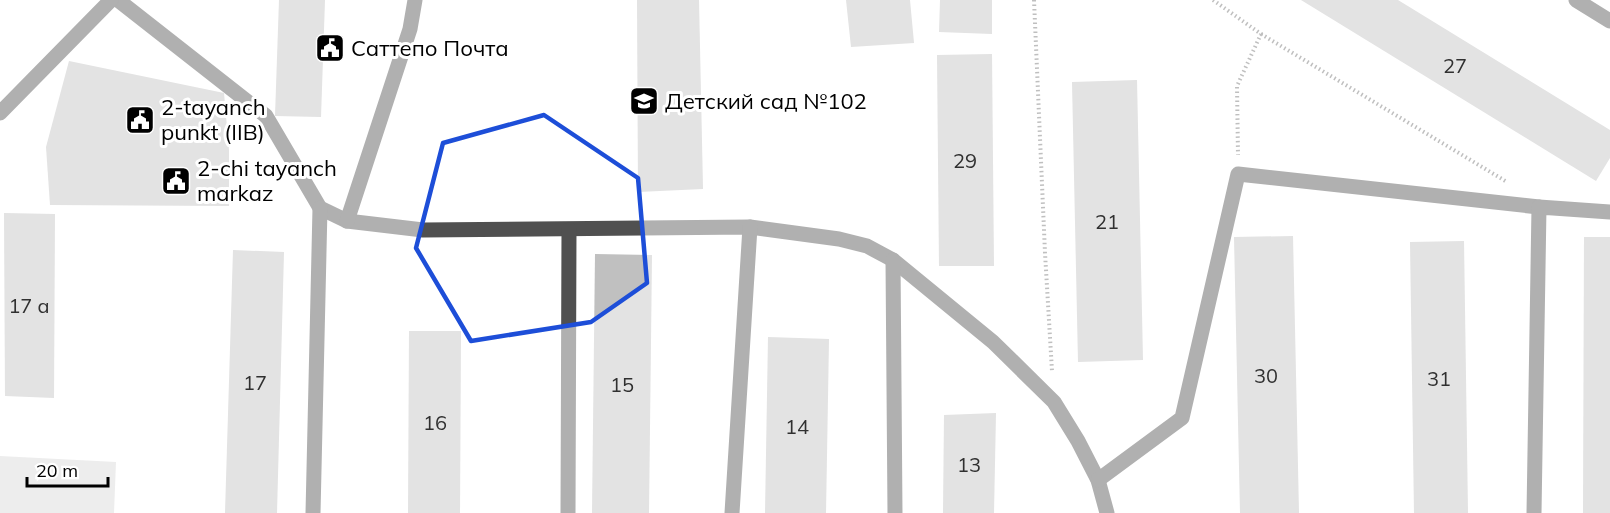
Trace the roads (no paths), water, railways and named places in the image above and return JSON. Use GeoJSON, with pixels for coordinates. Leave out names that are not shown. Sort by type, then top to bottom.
{"type":"FeatureCollection","features":[{"type":"Feature","properties":{"kind":"street"},"geometry":{"type":"LineString","coordinates":[[0,113],[111,0]]}},
{"type":"Feature","properties":{"kind":"street"},"geometry":{"type":"LineString","coordinates":[[118,0],[266,116],[320,208],[313,513]]}},
{"type":"Feature","properties":{"kind":"street"},"geometry":{"type":"LineString","coordinates":[[347,221],[410,29],[415,0]]}},
{"type":"Feature","properties":{"kind":"street"},"geometry":{"type":"LineString","coordinates":[[1576,0],[1610,21]]}},
{"type":"Feature","properties":{"kind":"street"},"geometry":{"type":"LineString","coordinates":[[1098,480],[1182,418],[1238,174],[1539,207],[1610,212]]}},
{"type":"Feature","properties":{"kind":"street"},"geometry":{"type":"LineString","coordinates":[[1534,513],[1539,207]]}},
{"type":"Feature","properties":{"kind":"street"},"geometry":{"type":"LineString","coordinates":[[320,208],[347,221],[423,230],[750,227],[839,239],[867,246],[893,260],[993,342],[1054,402],[1098,480],[1107,513]]}},
{"type":"Feature","properties":{"kind":"street"},"geometry":{"type":"LineString","coordinates":[[732,513],[750,227]]}},
{"type":"Feature","properties":{"kind":"street"},"geometry":{"type":"LineString","coordinates":[[568,513],[569,230]]}},
{"type":"Feature","properties":{"kind":"street"},"geometry":{"type":"LineString","coordinates":[[893,260],[895,513]]}},
{"type":"Feature","properties":{"kind":"place","name":"Саттепо Почта"},"geometry":{"type":"Point","coordinates":[330,48]}},
{"type":"Feature","properties":{"kind":"place","name":"Детский сад №102"},"geometry":{"type":"Point","coordinates":[644,101]}},
{"type":"Feature","properties":{"kind":"place","name":"2-tayanch punkt (IIB)"},"geometry":{"type":"Point","coordinates":[140,120]}},
{"type":"Feature","properties":{"kind":"place","name":"2-chi tayanch markaz"},"geometry":{"type":"Point","coordinates":[176,181]}}]}
